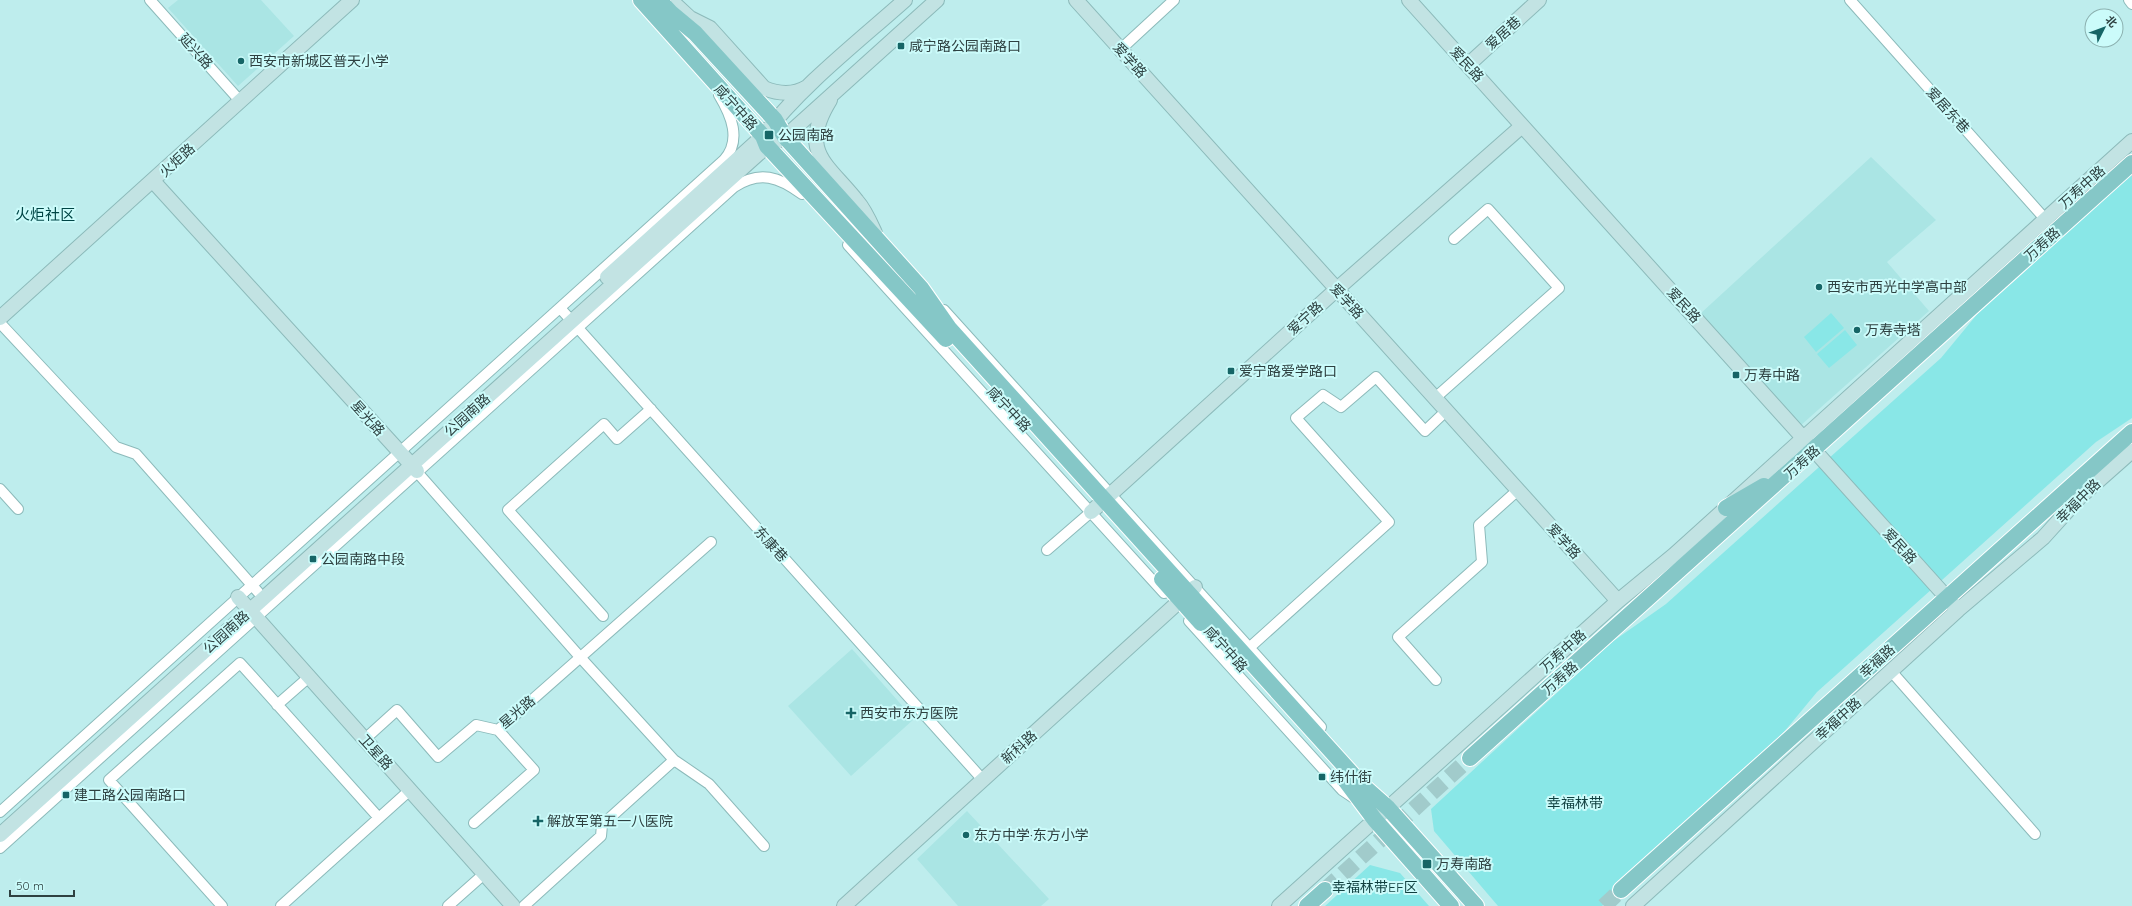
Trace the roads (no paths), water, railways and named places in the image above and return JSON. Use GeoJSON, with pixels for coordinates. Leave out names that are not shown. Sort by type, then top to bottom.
{"type":"FeatureCollection","features":[{"type":"Feature","properties":{"kind":"main road","name":"火炬路"},"geometry":{"type":"LineString","coordinates":[[0,318],[241,102],[352,0]]}},
{"type":"Feature","properties":{"kind":"main road","name":"咸宁中路"},"geometry":{"type":"LineString","coordinates":[[641,0],[796,177],[1101,503],[1185,596],[1348,783],[1375,820],[1451,906]]}},
{"type":"Feature","properties":{"kind":"main road","name":"咸宁中路"},"geometry":{"type":"LineString","coordinates":[[659,0],[671,14],[695,33],[775,120],[785,137],[921,288],[949,328],[1101,503]]}},
{"type":"Feature","properties":{"kind":"main road","name":"公园南路"},"geometry":{"type":"LineString","coordinates":[[0,825],[247,607],[765,141],[775,120],[812,83],[905,0]]}},
{"type":"Feature","properties":{"kind":"main road","name":"公园南路"},"geometry":{"type":"LineString","coordinates":[[765,141],[785,137],[936,0]]}},
{"type":"Feature","properties":{"kind":"main road","name":"爱学路"},"geometry":{"type":"LineString","coordinates":[[1076,0],[1618,601]]}},
{"type":"Feature","properties":{"kind":"main road","name":"爱民路"},"geometry":{"type":"LineString","coordinates":[[1409,0],[1958,610]]}},
{"type":"Feature","properties":{"kind":"main road","name":"爱居巷"},"geometry":{"type":"LineString","coordinates":[[1468,65],[1539,0]]}},
{"type":"Feature","properties":{"kind":"main road"},"geometry":{"type":"LineString","coordinates":[[674,2],[690,18],[710,28],[764,88],[780,93],[795,92],[812,83]]}},
{"type":"Feature","properties":{"kind":"main road"},"geometry":{"type":"LineString","coordinates":[[839,88],[827,106],[819,124],[816,136],[817,150],[824,163],[862,208],[881,244]]}},
{"type":"Feature","properties":{"kind":"main road","name":"爱宁路"},"geometry":{"type":"LineString","coordinates":[[1101,503],[1337,289],[1522,126]]}},
{"type":"Feature","properties":{"kind":"main road","name":"万寿中路"},"geometry":{"type":"LineString","coordinates":[[1388,808],[1618,601],[1674,555],[1726,508],[1809,444],[2046,220],[2132,141]]}},
{"type":"Feature","properties":{"kind":"main road","name":"万寿路"},"geometry":{"type":"LineString","coordinates":[[1470,758],[1793,470],[1809,444],[2132,163]]}},
{"type":"Feature","properties":{"kind":"main road","name":"星光路"},"geometry":{"type":"LineString","coordinates":[[152,182],[409,462]]}},
{"type":"Feature","properties":{"kind":"main road","name":"幸福路"},"geometry":{"type":"LineString","coordinates":[[1621,890],[2132,432]]}},
{"type":"Feature","properties":{"kind":"main road","name":"幸福中路"},"geometry":{"type":"LineString","coordinates":[[1633,906],[1958,610],[2043,538],[2080,497],[2132,451]]}},
{"type":"Feature","properties":{"kind":"main road","name":"公园南路"},"geometry":{"type":"LineString","coordinates":[[0,834],[247,607],[255,588],[409,462]]}},
{"type":"Feature","properties":{"kind":"main road"},"geometry":{"type":"LineString","coordinates":[[1726,508],[1793,470]]}},
{"type":"Feature","properties":{"kind":"main road","name":"咸宁中路"},"geometry":{"type":"LineString","coordinates":[[1185,596],[1362,785],[1388,808],[1476,906]]}},
{"type":"Feature","properties":{"kind":"main road","name":"新科路"},"geometry":{"type":"LineString","coordinates":[[844,906],[1185,596]]}},
{"type":"Feature","properties":{"kind":"main road","name":"卫星路"},"geometry":{"type":"LineString","coordinates":[[247,607],[513,906]]}},
{"type":"Feature","properties":{"kind":"main road"},"geometry":{"type":"LineString","coordinates":[[1279,906],[1388,808]]}},
{"type":"Feature","properties":{"kind":"main road"},"geometry":{"type":"LineString","coordinates":[[1307,906],[1325,890]]}},
{"type":"Feature","properties":{"kind":"street","name":"延兴路"},"geometry":{"type":"LineString","coordinates":[[150,0],[241,102]]}},
{"type":"Feature","properties":{"kind":"street"},"geometry":{"type":"LineString","coordinates":[[569,318],[728,155],[734,140],[733,122],[726,107],[705,73],[673,44],[634,0]]}},
{"type":"Feature","properties":{"kind":"street"},"geometry":{"type":"LineString","coordinates":[[1121,49],[1174,0]]}},
{"type":"Feature","properties":{"kind":"street","name":"爱居东巷"},"geometry":{"type":"LineString","coordinates":[[1850,0],[2046,220]]}},
{"type":"Feature","properties":{"kind":"street"},"geometry":{"type":"LineString","coordinates":[[2129,0],[2132,4]]}},
{"type":"Feature","properties":{"kind":"street"},"geometry":{"type":"LineString","coordinates":[[674,2],[695,33]]}},
{"type":"Feature","properties":{"kind":"street"},"geometry":{"type":"LineString","coordinates":[[569,318],[742,182],[750,178],[767,177],[785,183],[802,194],[1101,503],[1048,550]]}},
{"type":"Feature","properties":{"kind":"street"},"geometry":{"type":"LineString","coordinates":[[796,177],[802,194]]}},
{"type":"Feature","properties":{"kind":"street"},"geometry":{"type":"LineString","coordinates":[[1435,398],[1559,288],[1488,209],[1454,239]]}},
{"type":"Feature","properties":{"kind":"street","name":"东康巷"},"geometry":{"type":"LineString","coordinates":[[569,318],[983,780]]}},
{"type":"Feature","properties":{"kind":"street"},"geometry":{"type":"LineString","coordinates":[[0,322],[116,447],[136,454],[255,588]]}},
{"type":"Feature","properties":{"kind":"street"},"geometry":{"type":"LineString","coordinates":[[1249,648],[1389,522],[1296,418],[1323,395],[1340,407],[1376,377],[1425,431],[1446,411]]}},
{"type":"Feature","properties":{"kind":"street"},"geometry":{"type":"LineString","coordinates":[[603,616],[508,510],[604,424],[617,439],[651,409]]}},
{"type":"Feature","properties":{"kind":"street","name":"星光路"},"geometry":{"type":"LineString","coordinates":[[409,462],[580,657],[674,760],[709,784],[764,846]]}},
{"type":"Feature","properties":{"kind":"street"},"geometry":{"type":"LineString","coordinates":[[0,489],[18,509]]}},
{"type":"Feature","properties":{"kind":"street"},"geometry":{"type":"LineString","coordinates":[[1436,680],[1398,637],[1482,562],[1479,525],[1518,490]]}},
{"type":"Feature","properties":{"kind":"street","name":"星光路"},"geometry":{"type":"LineString","coordinates":[[365,739],[397,710],[438,757],[476,724],[498,730],[711,542]]}},
{"type":"Feature","properties":{"kind":"street"},"geometry":{"type":"LineString","coordinates":[[1185,596],[1249,648],[1379,792],[1388,808]]}},
{"type":"Feature","properties":{"kind":"street"},"geometry":{"type":"LineString","coordinates":[[0,812],[247,607]]}},
{"type":"Feature","properties":{"kind":"street"},"geometry":{"type":"LineString","coordinates":[[0,848],[247,607]]}},
{"type":"Feature","properties":{"kind":"street"},"geometry":{"type":"LineString","coordinates":[[222,906],[110,780],[240,663],[379,818]]}},
{"type":"Feature","properties":{"kind":"street"},"geometry":{"type":"LineString","coordinates":[[1891,671],[2035,834]]}},
{"type":"Feature","properties":{"kind":"street"},"geometry":{"type":"LineString","coordinates":[[278,705],[310,677]]}},
{"type":"Feature","properties":{"kind":"street"},"geometry":{"type":"LineString","coordinates":[[474,823],[534,770],[498,730]]}},
{"type":"Feature","properties":{"kind":"street"},"geometry":{"type":"LineString","coordinates":[[524,906],[601,836],[602,825],[674,760]]}},
{"type":"Feature","properties":{"kind":"street"},"geometry":{"type":"LineString","coordinates":[[281,906],[410,790]]}},
{"type":"Feature","properties":{"kind":"street"},"geometry":{"type":"LineString","coordinates":[[448,906],[484,874]]}},
{"type":"Feature","properties":{"kind":"tunnel"},"geometry":{"type":"LineString","coordinates":[[1325,890],[1470,758]]}},
{"type":"Feature","properties":{"kind":"tunnel"},"geometry":{"type":"LineString","coordinates":[[1604,906],[1621,890]]}},
{"type":"Feature","properties":{"kind":"place","name":"咸宁路公园南路口"},"geometry":{"type":"Point","coordinates":[901,46]}},
{"type":"Feature","properties":{"kind":"place","name":"西安市新城区普天小学"},"geometry":{"type":"Point","coordinates":[241,61]}},
{"type":"Feature","properties":{"kind":"place","name":"公园南路"},"geometry":{"type":"Point","coordinates":[769,135]}},
{"type":"Feature","properties":{"kind":"place","name":"西安市西光中学高中部"},"geometry":{"type":"Point","coordinates":[1819,287]}},
{"type":"Feature","properties":{"kind":"place","name":"万寿寺塔"},"geometry":{"type":"Point","coordinates":[1857,330]}},
{"type":"Feature","properties":{"kind":"place","name":"爱宁路爱学路口"},"geometry":{"type":"Point","coordinates":[1231,371]}},
{"type":"Feature","properties":{"kind":"place","name":"万寿中路"},"geometry":{"type":"Point","coordinates":[1736,375]}},
{"type":"Feature","properties":{"kind":"place","name":"公园南路中段"},"geometry":{"type":"Point","coordinates":[313,559]}},
{"type":"Feature","properties":{"kind":"place","name":"西安市东方医院"},"geometry":{"type":"Point","coordinates":[851,713]}},
{"type":"Feature","properties":{"kind":"place","name":"纬什街"},"geometry":{"type":"Point","coordinates":[1322,777]}},
{"type":"Feature","properties":{"kind":"place","name":"建工路公园南路口"},"geometry":{"type":"Point","coordinates":[66,795]}},
{"type":"Feature","properties":{"kind":"place","name":"解放军第五一八医院"},"geometry":{"type":"Point","coordinates":[538,821]}},
{"type":"Feature","properties":{"kind":"place","name":"东方中学·东方小学"},"geometry":{"type":"Point","coordinates":[966,835]}},
{"type":"Feature","properties":{"kind":"place","name":"万寿南路"},"geometry":{"type":"Point","coordinates":[1427,864]}},
{"type":"Feature","properties":{"kind":"district","name":"火炬社区"},"geometry":{"type":"Point","coordinates":[45,215]}},
{"type":"Feature","properties":{"kind":"park label","name":"幸福林带"},"geometry":{"type":"Point","coordinates":[1575,803]}},
{"type":"Feature","properties":{"kind":"park label","name":"幸福林带EF区"},"geometry":{"type":"Point","coordinates":[1375,887]}}]}
